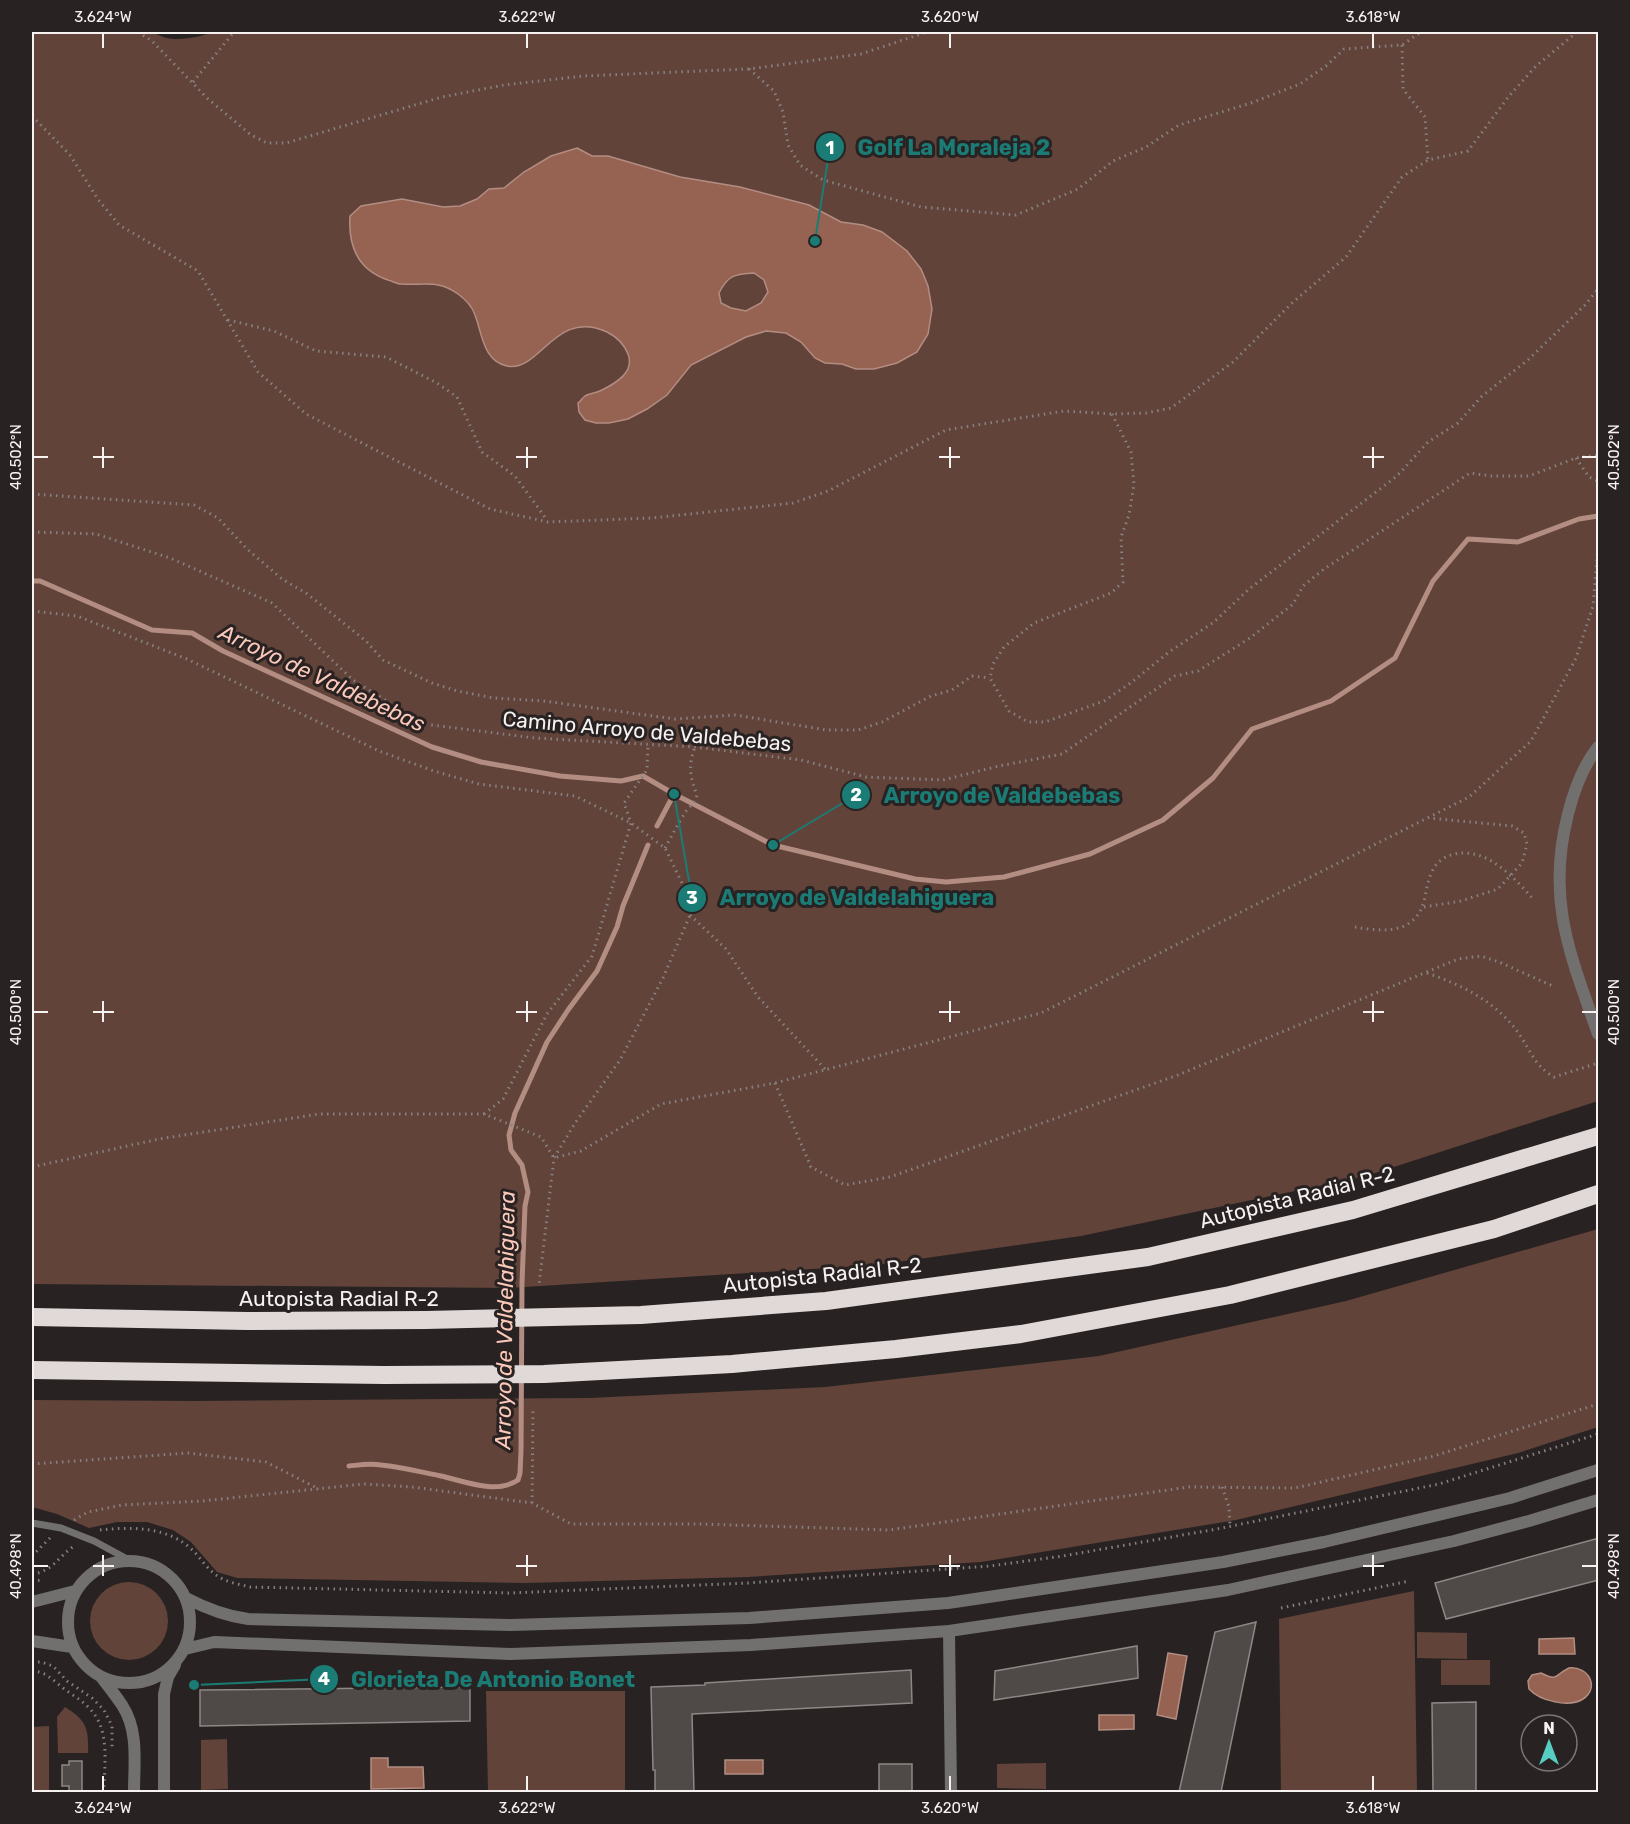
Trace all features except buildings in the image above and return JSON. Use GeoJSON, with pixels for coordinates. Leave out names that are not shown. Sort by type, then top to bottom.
{"type":"FeatureCollection","features":[{"type":"Feature","properties":{"kind":"highway","name":"Autopista Radial R-2"},"geometry":{"type":"LineString","coordinates":[[32,1317],[247,1321],[426,1320],[641,1315],[826,1301],[1148,1257],[1353,1209],[1599,1136]]}},
{"type":"Feature","properties":{"kind":"highway"},"geometry":{"type":"LineString","coordinates":[[32,1370],[384,1375],[544,1374],[732,1364],[896,1349],[1020,1334],[1230,1295],[1494,1229],[1599,1194]]}},
{"type":"Feature","properties":{"kind":"street"},"geometry":{"type":"LineString","coordinates":[[1599,747],[1575,786],[1559,857],[1558,889],[1562,922],[1571,956],[1599,1034]]}},
{"type":"Feature","properties":{"kind":"street"},"geometry":{"type":"LineString","coordinates":[[186,1598],[215,1612],[248,1619],[500,1624],[749,1617],[896,1608],[1223,1562],[1323,1542],[1489,1503],[1599,1470]]}},
{"type":"Feature","properties":{"kind":"street"},"geometry":{"type":"LineString","coordinates":[[185,1649],[214,1642],[511,1654],[750,1645],[949,1631],[1228,1590],[1433,1546],[1599,1500]]}},
{"type":"Feature","properties":{"kind":"street"},"geometry":{"type":"LineString","coordinates":[[134,1792],[134,1742],[130,1723],[123,1706],[102,1678],[82,1663],[72,1647],[67,1628],[68,1609],[75,1591],[84,1579],[96,1569],[111,1563],[129,1560],[147,1563],[163,1570],[177,1583],[186,1598],[191,1615],[190,1632],[185,1649],[168,1677],[164,1694],[164,1792]]}},
{"type":"Feature","properties":{"kind":"street"},"geometry":{"type":"LineString","coordinates":[[32,1602],[75,1591]]}},
{"type":"Feature","properties":{"kind":"street"},"geometry":{"type":"LineString","coordinates":[[949,1631],[951,1792]]}},
{"type":"Feature","properties":{"kind":"street"},"geometry":{"type":"LineString","coordinates":[[32,1641],[72,1647]]}},
{"type":"Feature","properties":{"kind":"street"},"geometry":{"type":"LineString","coordinates":[[102,1678],[124,1683],[145,1680],[162,1673],[178,1661]]}},
{"type":"Feature","properties":{"kind":"lane"},"geometry":{"type":"LineString","coordinates":[[32,1523],[61,1528],[129,1560]]}},
{"type":"Feature","properties":{"kind":"path"},"geometry":{"type":"LineString","coordinates":[[138,32],[152,41],[207,98],[251,135],[267,143],[286,143],[442,97],[504,85],[583,76],[749,69],[861,54],[927,32]]}},
{"type":"Feature","properties":{"kind":"path"},"geometry":{"type":"LineString","coordinates":[[193,82],[234,32]]}},
{"type":"Feature","properties":{"kind":"path"},"geometry":{"type":"LineString","coordinates":[[749,69],[774,91],[783,112],[788,145],[800,165],[823,180],[921,207],[1016,215],[1078,189],[1113,161],[1146,147],[1179,125],[1251,103],[1300,84],[1326,66],[1344,49],[1402,45],[1421,32]]}},
{"type":"Feature","properties":{"kind":"path"},"geometry":{"type":"LineString","coordinates":[[32,116],[70,154],[97,198],[119,225],[198,271],[258,372],[306,414],[490,509],[548,522],[652,519],[793,503],[828,491],[946,430],[1064,411],[1112,414],[1146,413],[1171,408],[1233,362],[1292,303],[1346,257],[1402,177],[1428,160],[1468,151],[1509,96],[1536,66],[1577,32]]}},
{"type":"Feature","properties":{"kind":"path"},"geometry":{"type":"LineString","coordinates":[[1402,45],[1404,89],[1425,117],[1428,160]]}},
{"type":"Feature","properties":{"kind":"path"},"geometry":{"type":"LineString","coordinates":[[1112,414],[1131,452],[1134,484],[1129,515],[1121,537],[1123,582],[1112,592],[1034,623],[1004,647],[993,664],[990,678],[1009,711],[1028,722],[1045,722],[1104,701],[1169,652],[1214,622],[1249,589],[1397,476],[1428,442],[1458,423],[1482,396],[1529,358],[1599,289]]}},
{"type":"Feature","properties":{"kind":"path"},"geometry":{"type":"LineString","coordinates":[[227,320],[274,331],[316,351],[386,357],[437,383],[457,397],[482,452],[515,476],[548,522]]}},
{"type":"Feature","properties":{"kind":"path","name":"Camino Arroyo de Valdebebas"},"geometry":{"type":"LineString","coordinates":[[32,532],[96,534],[170,558],[272,603],[352,680],[424,724],[535,738],[695,747],[801,760],[866,777],[943,780],[1062,754],[1175,676],[1198,671],[1250,638],[1293,604],[1303,586],[1324,569],[1470,473],[1491,476],[1529,476],[1576,458],[1599,455]]}},
{"type":"Feature","properties":{"kind":"path"},"geometry":{"type":"LineString","coordinates":[[1576,458],[1589,477],[1599,481]]}},
{"type":"Feature","properties":{"kind":"path"},"geometry":{"type":"LineString","coordinates":[[32,494],[194,505],[218,519],[247,549],[282,579],[306,593],[366,641],[383,660],[457,692],[675,719],[735,715],[826,730],[858,730],[882,723],[931,696],[952,690],[972,676],[990,678]]}},
{"type":"Feature","properties":{"kind":"path"},"geometry":{"type":"LineString","coordinates":[[554,1158],[581,1151],[661,1104],[775,1083],[1041,1013],[1469,796],[1531,741],[1576,658],[1593,606],[1599,547]]}},
{"type":"Feature","properties":{"kind":"path"},"geometry":{"type":"LineString","coordinates":[[32,611],[77,616],[177,654],[379,751],[434,771],[479,784],[575,796],[631,823],[665,848],[682,883],[690,915],[726,949],[758,998],[825,1070]]}},
{"type":"Feature","properties":{"kind":"path"},"geometry":{"type":"LineString","coordinates":[[484,1114],[503,1100],[547,1014],[592,956],[631,823],[624,803],[648,770],[648,744]]}},
{"type":"Feature","properties":{"kind":"path"},"geometry":{"type":"LineString","coordinates":[[665,848],[683,814],[694,804],[697,795],[691,780],[690,768],[695,747]]}},
{"type":"Feature","properties":{"kind":"path"},"geometry":{"type":"LineString","coordinates":[[1424,907],[1461,901],[1498,889],[1522,863],[1527,844],[1524,833],[1512,826],[1427,818]]}},
{"type":"Feature","properties":{"kind":"path"},"geometry":{"type":"LineString","coordinates":[[1355,927],[1377,931],[1392,929],[1412,921],[1424,907],[1431,872],[1440,860],[1465,852],[1477,854],[1512,876],[1534,900]]}},
{"type":"Feature","properties":{"kind":"path"},"geometry":{"type":"LineString","coordinates":[[539,1285],[554,1158],[575,1123],[620,1060],[663,978],[690,915]]}},
{"type":"Feature","properties":{"kind":"path"},"geometry":{"type":"LineString","coordinates":[[775,1083],[811,1167],[845,1185],[890,1176],[1178,1075],[1458,960],[1481,956],[1555,987]]}},
{"type":"Feature","properties":{"kind":"path"},"geometry":{"type":"LineString","coordinates":[[1425,973],[1454,982],[1472,991],[1498,1010],[1518,1032],[1543,1070],[1554,1077],[1599,1063]]}},
{"type":"Feature","properties":{"kind":"path"},"geometry":{"type":"LineString","coordinates":[[32,1167],[159,1138],[319,1114],[484,1114],[542,1137],[554,1158]]}},
{"type":"Feature","properties":{"kind":"path"},"geometry":{"type":"LineString","coordinates":[[70,1522],[88,1512],[122,1505],[202,1501],[364,1484],[412,1487],[532,1503],[571,1524],[700,1524],[889,1530],[1188,1487],[1295,1488],[1434,1456],[1599,1404]]}},
{"type":"Feature","properties":{"kind":"path"},"geometry":{"type":"LineString","coordinates":[[532,1503],[533,1409]]}},
{"type":"Feature","properties":{"kind":"path"},"geometry":{"type":"LineString","coordinates":[[32,1574],[42,1573],[66,1551],[100,1530],[123,1527],[144,1529],[171,1536],[188,1546],[215,1575],[250,1587],[511,1593],[748,1583],[990,1566],[1063,1556],[1230,1526],[1439,1484],[1599,1434]]}},
{"type":"Feature","properties":{"kind":"path"},"geometry":{"type":"LineString","coordinates":[[32,1464],[188,1453],[266,1462],[320,1489]]}},
{"type":"Feature","properties":{"kind":"path"},"geometry":{"type":"LineString","coordinates":[[1222,1487],[1228,1507],[1230,1526]]}},
{"type":"Feature","properties":{"kind":"path"},"geometry":{"type":"LineString","coordinates":[[32,1581],[43,1580]]}},
{"type":"Feature","properties":{"kind":"path"},"geometry":{"type":"LineString","coordinates":[[1281,1608],[1409,1581]]}},
{"type":"Feature","properties":{"kind":"path"},"geometry":{"type":"LineString","coordinates":[[32,1662],[53,1666],[67,1681],[92,1698],[104,1710],[111,1726],[112,1750]]}},
{"type":"Feature","properties":{"kind":"path"},"geometry":{"type":"LineString","coordinates":[[32,1671],[38,1671],[54,1680],[79,1699],[98,1718],[104,1740],[104,1792]]}},
{"type":"Feature","properties":{"kind":"path"},"geometry":{"type":"LineString","coordinates":[[495,1682],[618,1678]]}},
{"type":"Feature","properties":{"kind":"shaded area"},"geometry":{"type":"Polygon","coordinates":[[[32,32],[153,32],[176,39],[216,32],[1598,32],[1598,1101],[1366,1176],[1081,1236],[876,1265],[509,1288],[32,1284],[32,32]]]}},
{"type":"Feature","properties":{"kind":"shaded area"},"geometry":{"type":"Polygon","coordinates":[[[577,148],[592,156],[608,156],[680,177],[740,187],[809,205],[841,222],[863,225],[882,232],[907,251],[921,269],[928,286],[932,309],[928,334],[917,352],[897,363],[874,369],[856,369],[842,364],[825,363],[815,358],[801,342],[786,333],[766,331],[746,337],[691,365],[667,395],[628,419],[609,423],[585,420],[579,412],[578,403],[585,396],[613,384],[623,376],[629,366],[626,350],[614,336],[589,327],[574,328],[561,334],[519,366],[507,366],[499,363],[488,352],[474,312],[463,298],[444,286],[399,284],[378,276],[362,264],[351,238],[350,216],[361,206],[402,199],[443,207],[460,206],[477,199],[489,189],[504,188],[524,172],[551,156],[577,148]],[[754,273],[742,274],[729,279],[719,293],[721,303],[746,311],[761,303],[768,292],[764,280],[754,273]]]}},
{"type":"Feature","properties":{"kind":"shaded area"},"geometry":{"type":"Polygon","coordinates":[[[1598,1229],[1598,1427],[1518,1453],[1236,1520],[981,1562],[748,1577],[525,1583],[237,1578],[217,1572],[191,1542],[173,1530],[147,1522],[117,1522],[89,1528],[57,1514],[32,1507],[32,1400],[589,1398],[825,1387],[1099,1356],[1346,1301],[1598,1229]]]}},
{"type":"Feature","properties":{"kind":"shaded area"},"geometry":{"type":"Polygon","coordinates":[[[129,1582],[144,1585],[157,1593],[165,1606],[168,1621],[165,1636],[157,1649],[144,1657],[129,1660],[114,1657],[101,1649],[93,1636],[90,1621],[93,1606],[101,1593],[114,1585],[129,1582]]]}},
{"type":"Feature","properties":{"kind":"shaded area"},"geometry":{"type":"Polygon","coordinates":[[[1414,1591],[1417,1792],[1281,1792],[1279,1619],[1414,1591]]]}},
{"type":"Feature","properties":{"kind":"shaded area"},"geometry":{"type":"Polygon","coordinates":[[[1417,1632],[1467,1633],[1467,1659],[1417,1658],[1417,1632]]]}},
{"type":"Feature","properties":{"kind":"shaded area"},"geometry":{"type":"Polygon","coordinates":[[[1574,1638],[1575,1654],[1539,1654],[1539,1639],[1574,1638]]]}},
{"type":"Feature","properties":{"kind":"shaded area"},"geometry":{"type":"Polygon","coordinates":[[[1168,1653],[1187,1656],[1176,1719],[1157,1715],[1168,1653]]]}},
{"type":"Feature","properties":{"kind":"shaded area"},"geometry":{"type":"Polygon","coordinates":[[[1441,1660],[1490,1660],[1490,1685],[1441,1685],[1441,1660]]]}},
{"type":"Feature","properties":{"kind":"shaded area"},"geometry":{"type":"Polygon","coordinates":[[[1569,1668],[1582,1670],[1590,1679],[1591,1689],[1583,1699],[1570,1703],[1555,1702],[1540,1697],[1529,1689],[1528,1681],[1532,1675],[1541,1673],[1554,1677],[1569,1668]]]}},
{"type":"Feature","properties":{"kind":"shaded area"},"geometry":{"type":"Polygon","coordinates":[[[486,1691],[625,1691],[625,1792],[488,1792],[486,1691]]]}},
{"type":"Feature","properties":{"kind":"shaded area"},"geometry":{"type":"Polygon","coordinates":[[[65,1707],[78,1716],[85,1726],[88,1753],[58,1753],[57,1717],[65,1707]]]}},
{"type":"Feature","properties":{"kind":"shaded area"},"geometry":{"type":"Polygon","coordinates":[[[1099,1715],[1134,1715],[1134,1729],[1099,1730],[1099,1715]]]}},
{"type":"Feature","properties":{"kind":"shaded area"},"geometry":{"type":"Polygon","coordinates":[[[49,1726],[49,1792],[32,1792],[32,1727],[49,1726]]]}},
{"type":"Feature","properties":{"kind":"shaded area"},"geometry":{"type":"Polygon","coordinates":[[[227,1739],[228,1789],[201,1790],[201,1740],[227,1739]]]}},
{"type":"Feature","properties":{"kind":"shaded area"},"geometry":{"type":"Polygon","coordinates":[[[371,1758],[388,1758],[388,1767],[423,1767],[424,1788],[371,1789],[371,1758]]]}},
{"type":"Feature","properties":{"kind":"shaded area"},"geometry":{"type":"Polygon","coordinates":[[[725,1760],[763,1760],[763,1774],[725,1774],[725,1760]]]}},
{"type":"Feature","properties":{"kind":"shaded area"},"geometry":{"type":"Polygon","coordinates":[[[1046,1763],[1046,1789],[997,1788],[997,1764],[1046,1763]]]}},
{"type":"Feature","properties":{"kind":"waterway","name":"Arroyo de Valdebebas"},"geometry":{"type":"LineString","coordinates":[[32,581],[40,581],[152,630],[192,633],[223,651],[432,747],[481,762],[560,776],[621,781],[643,776],[773,845],[915,879],[946,882],[1004,877],[1090,854],[1163,820],[1213,778],[1252,729],[1331,701],[1395,658],[1433,581],[1468,539],[1518,542],[1579,519],[1598,516]]}},
{"type":"Feature","properties":{"kind":"waterway","name":"Arroyo de Valdelahiguera"},"geometry":{"type":"LineString","coordinates":[[657,826],[674,794]]}},
{"type":"Feature","properties":{"kind":"waterway","name":"Arroyo de Valdelahiguera"},"geometry":{"type":"LineString","coordinates":[[349,1466],[377,1464],[490,1487],[518,1480],[521,1451],[522,1283],[525,1206],[528,1192],[522,1165],[511,1150],[509,1135],[515,1113],[547,1042],[597,971],[617,927],[623,906],[648,845]]}},
{"type":"Feature","properties":{"kind":"place","name":"Golf La Moraleja 2"},"geometry":{"type":"Point","coordinates":[815,241]}},
{"type":"Feature","properties":{"kind":"place","name":"Arroyo de Valdelahiguera"},"geometry":{"type":"Point","coordinates":[674,794]}},
{"type":"Feature","properties":{"kind":"place","name":"Arroyo de Valdebebas"},"geometry":{"type":"Point","coordinates":[773,845]}},
{"type":"Feature","properties":{"kind":"place","name":"Glorieta De Antonio Bonet"},"geometry":{"type":"Point","coordinates":[194,1685]}}]}
